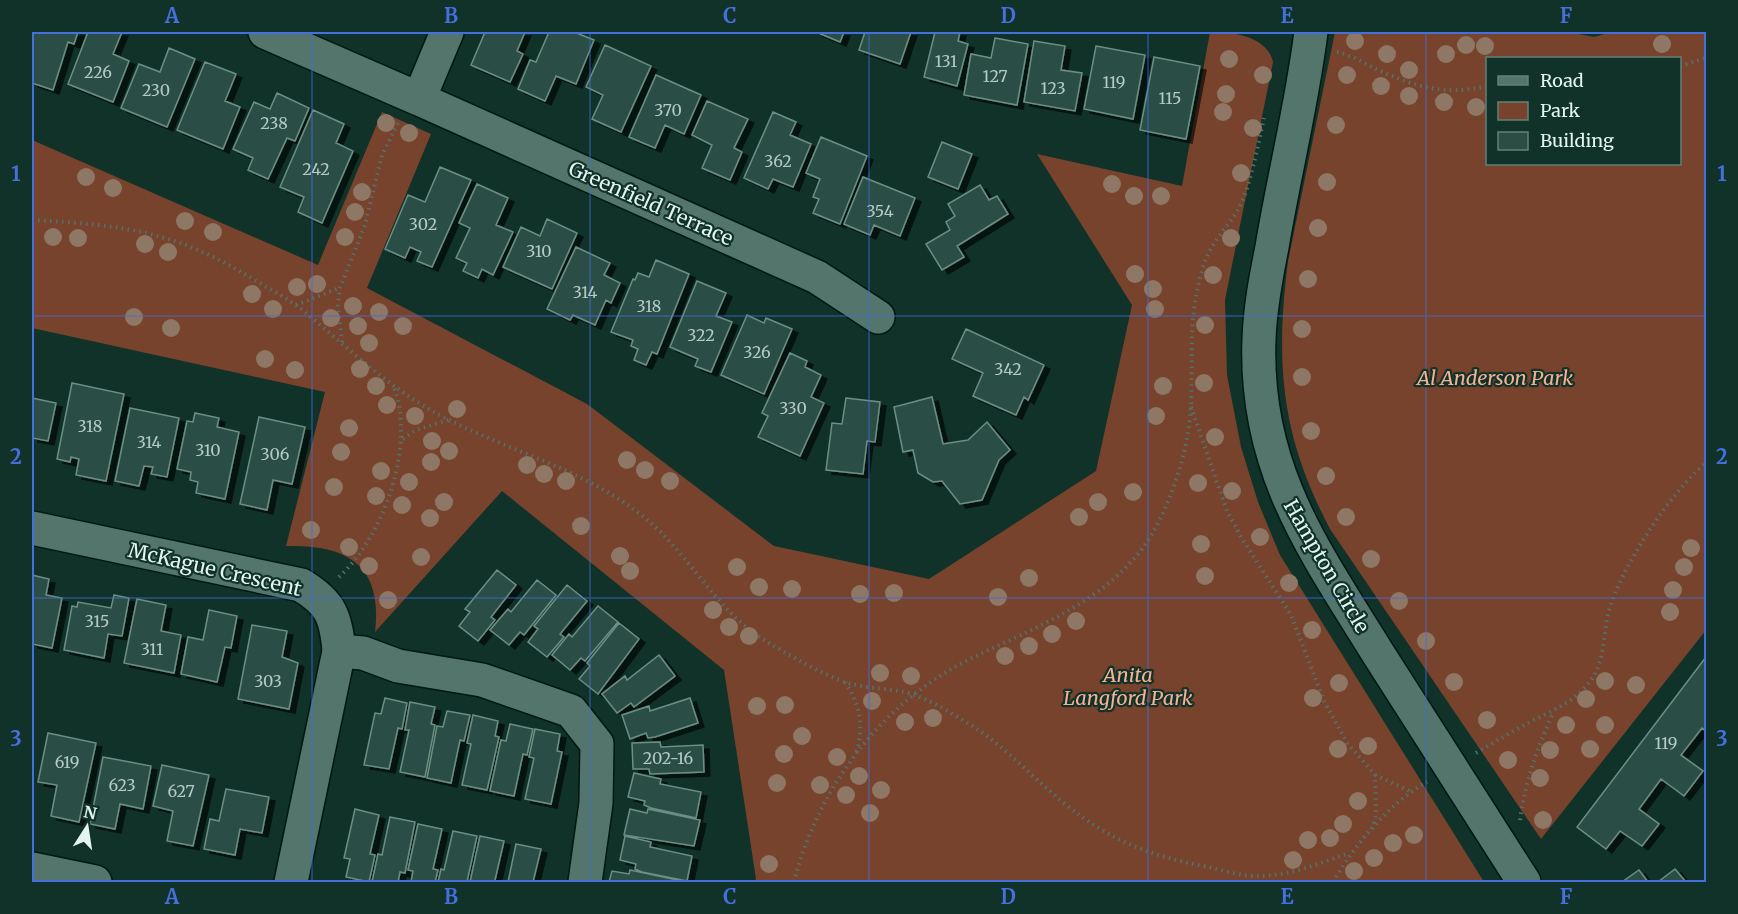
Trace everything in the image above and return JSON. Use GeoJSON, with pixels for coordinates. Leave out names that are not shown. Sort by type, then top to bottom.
{"type":"FeatureCollection","features":[{"type":"Feature","properties":{"kind":"street","name":"Greenfield Terrace"},"geometry":{"type":"LineString","coordinates":[[265,32],[410,108],[817,277],[879,317]]}},
{"type":"Feature","properties":{"kind":"street"},"geometry":{"type":"LineString","coordinates":[[410,108],[447,32]]}},
{"type":"Feature","properties":{"kind":"street","name":"Hampton Circle"},"geometry":{"type":"LineString","coordinates":[[1311,32],[1264,290],[1260,329],[1260,389],[1268,438],[1284,489],[1311,545],[1450,769],[1524,882]]}},
{"type":"Feature","properties":{"kind":"street","name":"McKague Crescent"},"geometry":{"type":"LineString","coordinates":[[32,528],[301,585],[319,596],[331,610],[337,627],[339,651],[291,882]]}},
{"type":"Feature","properties":{"kind":"street"},"geometry":{"type":"LineString","coordinates":[[339,651],[363,653],[398,666],[483,680],[571,711],[597,744],[596,803],[585,882]]}},
{"type":"Feature","properties":{"kind":"street"},"geometry":{"type":"LineString","coordinates":[[32,869],[95,882]]}},
{"type":"Feature","properties":{"kind":"path"},"geometry":{"type":"LineString","coordinates":[[1681,66],[1707,58]]}},
{"type":"Feature","properties":{"kind":"path"},"geometry":{"type":"LineString","coordinates":[[342,343],[338,305],[340,288],[365,225],[382,155],[410,108]]}},
{"type":"Feature","properties":{"kind":"path"},"geometry":{"type":"LineString","coordinates":[[794,882],[807,837],[822,805],[855,755],[881,724],[915,695],[967,660],[1070,610],[1119,573],[1141,550],[1166,507],[1186,438],[1191,406],[1190,332],[1194,299],[1203,265],[1214,240],[1244,199]]}},
{"type":"Feature","properties":{"kind":"path"},"geometry":{"type":"LineString","coordinates":[[32,220],[93,224],[151,232],[180,241],[229,264],[296,305],[394,385],[448,420],[560,468],[624,501],[670,542],[714,595],[756,635],[786,653],[844,681],[915,695],[990,737],[1061,801],[1093,825],[1128,846],[1164,858],[1258,876],[1296,871],[1349,853]]}},
{"type":"Feature","properties":{"kind":"path"},"geometry":{"type":"LineString","coordinates":[[296,305],[340,288]]}},
{"type":"Feature","properties":{"kind":"path"},"geometry":{"type":"LineString","coordinates":[[352,566],[380,520],[402,439],[402,406],[394,385]]}},
{"type":"Feature","properties":{"kind":"path"},"geometry":{"type":"LineString","coordinates":[[1191,406],[1227,511],[1291,615],[1324,701],[1347,743],[1375,775],[1410,791]]}},
{"type":"Feature","properties":{"kind":"path"},"geometry":{"type":"LineString","coordinates":[[402,439],[416,429],[448,420]]}},
{"type":"Feature","properties":{"kind":"path"},"geometry":{"type":"LineString","coordinates":[[1468,758],[1533,720],[1553,713],[1592,680],[1600,661],[1608,615],[1616,591],[1640,546],[1680,487],[1707,463]]}},
{"type":"Feature","properties":{"kind":"path"},"geometry":{"type":"LineString","coordinates":[[844,681],[860,709],[862,725],[855,755]]}},
{"type":"Feature","properties":{"kind":"path"},"geometry":{"type":"LineString","coordinates":[[1520,821],[1524,791],[1534,758],[1553,713]]}},
{"type":"Feature","properties":{"kind":"path"},"geometry":{"type":"LineString","coordinates":[[1371,833],[1376,814],[1375,775]]}},
{"type":"Feature","properties":{"kind":"path"},"geometry":{"type":"LineString","coordinates":[[1333,882],[1349,853],[1371,833],[1389,810],[1410,791],[1428,781]]}},
{"type":"Feature","properties":{"kind":"green space","name":"Anita Langford Park"},"geometry":{"type":"Polygon","coordinates":[[[1210,32],[1239,34],[1257,41],[1270,53],[1273,62],[1225,300],[1227,375],[1241,447],[1258,502],[1280,555],[1484,882],[753,882],[756,879],[724,670],[502,491],[375,632],[376,609],[373,590],[367,575],[357,564],[344,555],[327,549],[286,546],[325,392],[32,328],[32,140],[318,265],[382,112],[431,134],[367,288],[587,404],[774,546],[929,579],[1096,471],[1132,305],[1037,154],[1182,186],[1210,32]]]}},
{"type":"Feature","properties":{"kind":"green space","name":"Al Anderson Park"},"geometry":{"type":"Polygon","coordinates":[[[1335,32],[1568,32],[1594,37],[1612,32],[1706,32],[1706,630],[1541,839],[1330,529],[1301,462],[1292,430],[1283,367],[1284,298],[1288,261],[1335,32]]]}},
{"type":"Feature","properties":{"kind":"building"},"geometry":{"type":"Polygon","coordinates":[[[32,32],[78,32],[74,44],[68,42],[53,90],[32,83],[32,32]]]}},
{"type":"Feature","properties":{"kind":"building"},"geometry":{"type":"Polygon","coordinates":[[[88,32],[122,32],[113,54],[129,61],[113,102],[68,84],[88,32]]]}},
{"type":"Feature","properties":{"kind":"building"},"geometry":{"type":"Polygon","coordinates":[[[485,32],[525,32],[517,51],[523,54],[510,82],[471,65],[485,32]]]}},
{"type":"Feature","properties":{"kind":"building"},"geometry":{"type":"Polygon","coordinates":[[[549,32],[574,32],[594,40],[576,84],[556,76],[545,101],[518,89],[530,60],[536,62],[549,32]]]}},
{"type":"Feature","properties":{"kind":"building"},"geometry":{"type":"Polygon","coordinates":[[[816,32],[844,32],[840,42],[816,32]]]}},
{"type":"Feature","properties":{"kind":"building"},"geometry":{"type":"Polygon","coordinates":[[[865,32],[911,32],[900,64],[859,50],[865,32]]]}},
{"type":"Feature","properties":{"kind":"building"},"geometry":{"type":"Polygon","coordinates":[[[935,32],[960,32],[958,41],[968,44],[957,86],[924,77],[935,32]]]}},
{"type":"Feature","properties":{"kind":"building"},"geometry":{"type":"Polygon","coordinates":[[[995,38],[1028,44],[1017,105],[964,95],[971,54],[991,58],[995,38]]]}},
{"type":"Feature","properties":{"kind":"building"},"geometry":{"type":"Polygon","coordinates":[[[1034,41],[1065,46],[1061,70],[1082,73],[1075,111],[1024,102],[1034,41]]]}},
{"type":"Feature","properties":{"kind":"building"},"geometry":{"type":"Polygon","coordinates":[[[605,45],[651,66],[621,132],[592,119],[603,95],[586,87],[605,45]]]}},
{"type":"Feature","properties":{"kind":"building"},"geometry":{"type":"Polygon","coordinates":[[[1096,46],[1145,55],[1133,119],[1084,109],[1096,46]]]}},
{"type":"Feature","properties":{"kind":"building"},"geometry":{"type":"Polygon","coordinates":[[[169,48],[195,59],[167,127],[121,108],[139,64],[160,72],[169,48]]]}},
{"type":"Feature","properties":{"kind":"building"},"geometry":{"type":"Polygon","coordinates":[[[1154,57],[1200,66],[1186,139],[1140,130],[1154,57]]]}},
{"type":"Feature","properties":{"kind":"building"},"geometry":{"type":"Polygon","coordinates":[[[205,62],[236,74],[225,101],[240,107],[223,149],[177,130],[205,62]]]}},
{"type":"Feature","properties":{"kind":"building"},"geometry":{"type":"Polygon","coordinates":[[[656,75],[701,95],[684,134],[665,125],[655,148],[629,137],[656,75]]]}},
{"type":"Feature","properties":{"kind":"building"},"geometry":{"type":"Polygon","coordinates":[[[277,93],[309,108],[295,141],[287,138],[268,179],[248,170],[253,158],[233,149],[254,102],[270,109],[277,93]]]}},
{"type":"Feature","properties":{"kind":"building"},"geometry":{"type":"Polygon","coordinates":[[[707,101],[748,119],[734,148],[742,152],[730,180],[702,168],[712,145],[692,135],[707,101]]]}},
{"type":"Feature","properties":{"kind":"building"},"geometry":{"type":"Polygon","coordinates":[[[313,110],[344,124],[336,143],[353,151],[322,223],[298,212],[304,197],[280,187],[313,110]]]}},
{"type":"Feature","properties":{"kind":"building"},"geometry":{"type":"Polygon","coordinates":[[[773,112],[796,122],[790,135],[811,144],[793,187],[773,179],[768,189],[744,178],[773,112]]]}},
{"type":"Feature","properties":{"kind":"building"},"geometry":{"type":"Polygon","coordinates":[[[821,137],[867,156],[840,224],[813,213],[819,199],[813,197],[820,179],[806,173],[821,137]]]}},
{"type":"Feature","properties":{"kind":"building"},"geometry":{"type":"Polygon","coordinates":[[[942,142],[972,154],[958,189],[928,177],[942,142]]]}},
{"type":"Feature","properties":{"kind":"building"},"geometry":{"type":"Polygon","coordinates":[[[440,167],[471,180],[432,267],[417,261],[421,252],[410,247],[405,258],[385,249],[408,195],[425,202],[440,167]]]}},
{"type":"Feature","properties":{"kind":"building"},"geometry":{"type":"Polygon","coordinates":[[[863,177],[915,198],[900,236],[874,225],[870,235],[844,224],[863,177]]]}},
{"type":"Feature","properties":{"kind":"building"},"geometry":{"type":"Polygon","coordinates":[[[477,184],[508,198],[496,225],[513,232],[493,275],[482,269],[478,278],[463,271],[467,263],[456,258],[470,228],[459,223],[477,184]]]}},
{"type":"Feature","properties":{"kind":"building"},"geometry":{"type":"Polygon","coordinates":[[[980,185],[989,200],[997,196],[1008,214],[957,246],[964,257],[942,270],[926,244],[950,230],[946,222],[955,216],[948,204],[980,185]]]}},
{"type":"Feature","properties":{"kind":"building"},"geometry":{"type":"Polygon","coordinates":[[[547,219],[577,233],[552,289],[503,267],[521,227],[540,236],[547,219]]]}},
{"type":"Feature","properties":{"kind":"building"},"geometry":{"type":"Polygon","coordinates":[[[576,247],[610,263],[604,275],[620,283],[611,303],[606,300],[595,325],[573,315],[570,320],[547,309],[576,247]]]}},
{"type":"Feature","properties":{"kind":"building"},"geometry":{"type":"Polygon","coordinates":[[[656,260],[689,274],[657,354],[652,352],[646,365],[634,360],[638,349],[631,346],[633,340],[611,332],[633,279],[635,280],[638,273],[649,277],[656,260]]]}},
{"type":"Feature","properties":{"kind":"building"},"geometry":{"type":"Polygon","coordinates":[[[697,281],[726,293],[716,316],[732,322],[711,372],[695,366],[698,359],[670,347],[697,281]]]}},
{"type":"Feature","properties":{"kind":"building"},"geometry":{"type":"Polygon","coordinates":[[[747,315],[764,323],[766,318],[792,329],[764,394],[721,375],[747,315]]]}},
{"type":"Feature","properties":{"kind":"building"},"geometry":{"type":"Polygon","coordinates":[[[966,329],[1044,365],[1028,400],[1024,397],[1016,415],[973,396],[983,373],[952,359],[966,329]]]}},
{"type":"Feature","properties":{"kind":"building"},"geometry":{"type":"Polygon","coordinates":[[[790,353],[807,361],[805,367],[821,375],[811,397],[824,403],[800,456],[758,437],[768,416],[762,413],[790,353]]]}},
{"type":"Feature","properties":{"kind":"building"},"geometry":{"type":"Polygon","coordinates":[[[72,383],[124,394],[106,481],[76,475],[79,459],[71,457],[70,462],[57,459],[72,383]]]}},
{"type":"Feature","properties":{"kind":"building"},"geometry":{"type":"Polygon","coordinates":[[[932,397],[943,444],[968,440],[987,422],[1010,450],[999,460],[982,500],[960,504],[942,481],[933,482],[918,473],[913,450],[903,452],[894,407],[932,397]]]}},
{"type":"Feature","properties":{"kind":"building"},"geometry":{"type":"Polygon","coordinates":[[[32,398],[56,403],[48,441],[32,438],[32,398]]]}},
{"type":"Feature","properties":{"kind":"building"},"geometry":{"type":"Polygon","coordinates":[[[846,398],[880,402],[875,442],[867,441],[863,474],[826,470],[832,423],[842,424],[846,398]]]}},
{"type":"Feature","properties":{"kind":"building"},"geometry":{"type":"Polygon","coordinates":[[[130,408],[179,418],[167,477],[151,474],[153,467],[144,466],[139,486],[115,481],[130,408]]]}},
{"type":"Feature","properties":{"kind":"building"},"geometry":{"type":"Polygon","coordinates":[[[195,413],[219,418],[217,427],[239,432],[225,499],[196,493],[198,482],[190,480],[191,472],[177,469],[187,421],[193,422],[195,413]]]}},
{"type":"Feature","properties":{"kind":"building"},"geometry":{"type":"Polygon","coordinates":[[[259,417],[305,427],[292,484],[273,480],[267,510],[240,504],[259,417]]]}},
{"type":"Feature","properties":{"kind":"building"},"geometry":{"type":"Polygon","coordinates":[[[497,570],[516,585],[491,617],[495,620],[478,641],[459,626],[470,612],[465,609],[497,570]]]}},
{"type":"Feature","properties":{"kind":"building"},"geometry":{"type":"Polygon","coordinates":[[[32,575],[49,579],[46,595],[62,598],[52,648],[32,644],[32,575]]]}},
{"type":"Feature","properties":{"kind":"building"},"geometry":{"type":"Polygon","coordinates":[[[537,580],[556,595],[524,635],[520,632],[509,645],[490,630],[508,609],[511,612],[537,580]]]}},
{"type":"Feature","properties":{"kind":"building"},"geometry":{"type":"Polygon","coordinates":[[[567,585],[587,601],[560,634],[564,637],[547,657],[528,642],[538,629],[534,626],[567,585]]]}},
{"type":"Feature","properties":{"kind":"building"},"geometry":{"type":"Polygon","coordinates":[[[114,595],[129,598],[122,636],[108,634],[104,658],[64,650],[72,606],[77,607],[78,602],[111,608],[114,595]]]}},
{"type":"Feature","properties":{"kind":"building"},"geometry":{"type":"Polygon","coordinates":[[[137,599],[166,605],[161,631],[181,635],[174,673],[124,663],[137,599]]]}},
{"type":"Feature","properties":{"kind":"building"},"geometry":{"type":"Polygon","coordinates":[[[598,606],[618,622],[585,661],[581,658],[570,670],[552,655],[569,634],[572,637],[598,606]]]}},
{"type":"Feature","properties":{"kind":"building"},"geometry":{"type":"Polygon","coordinates":[[[209,610],[237,616],[231,648],[225,647],[217,682],[181,674],[188,637],[203,640],[209,610]]]}},
{"type":"Feature","properties":{"kind":"building"},"geometry":{"type":"Polygon","coordinates":[[[619,623],[639,639],[598,694],[579,679],[590,666],[587,663],[619,623]]]}},
{"type":"Feature","properties":{"kind":"building"},"geometry":{"type":"Polygon","coordinates":[[[252,625],[287,631],[282,657],[298,663],[289,709],[238,699],[252,625]]]}},
{"type":"Feature","properties":{"kind":"building"},"geometry":{"type":"Polygon","coordinates":[[[659,655],[675,676],[634,707],[631,703],[617,713],[602,694],[625,676],[627,680],[659,655]]]}},
{"type":"Feature","properties":{"kind":"building"},"geometry":{"type":"Polygon","coordinates":[[[1706,657],[1706,731],[1702,728],[1681,755],[1703,771],[1684,796],[1661,779],[1639,809],[1659,824],[1642,846],[1620,831],[1606,849],[1577,827],[1706,657]]]}},
{"type":"Feature","properties":{"kind":"building"},"geometry":{"type":"Polygon","coordinates":[[[385,698],[407,703],[402,729],[398,728],[389,769],[364,765],[375,713],[381,714],[385,698]]]}},
{"type":"Feature","properties":{"kind":"building"},"geometry":{"type":"Polygon","coordinates":[[[690,698],[698,723],[655,737],[648,738],[646,733],[630,739],[622,715],[649,706],[650,711],[690,698]]]}},
{"type":"Feature","properties":{"kind":"building"},"geometry":{"type":"Polygon","coordinates":[[[410,702],[435,707],[431,724],[435,725],[425,777],[400,772],[409,730],[405,730],[410,702]]]}},
{"type":"Feature","properties":{"kind":"building"},"geometry":{"type":"Polygon","coordinates":[[[447,711],[470,715],[464,741],[460,740],[451,783],[427,778],[437,726],[443,727],[447,711]]]}},
{"type":"Feature","properties":{"kind":"building"},"geometry":{"type":"Polygon","coordinates":[[[473,715],[498,721],[495,736],[499,737],[487,790],[462,785],[471,744],[467,743],[473,715]]]}},
{"type":"Feature","properties":{"kind":"building"},"geometry":{"type":"Polygon","coordinates":[[[510,724],[533,729],[527,755],[523,754],[514,796],[490,791],[501,740],[506,741],[510,724]]]}},
{"type":"Feature","properties":{"kind":"building"},"geometry":{"type":"Polygon","coordinates":[[[535,729],[560,734],[557,751],[562,752],[551,804],[525,799],[534,758],[529,757],[535,729]]]}},
{"type":"Feature","properties":{"kind":"building"},"geometry":{"type":"Polygon","coordinates":[[[48,733],[96,743],[79,822],[51,816],[57,785],[38,782],[48,733]]]}},
{"type":"Feature","properties":{"kind":"building"},"geometry":{"type":"Polygon","coordinates":[[[660,742],[661,747],[703,745],[704,772],[650,774],[649,769],[633,769],[632,743],[660,742]]]}},
{"type":"Feature","properties":{"kind":"building"},"geometry":{"type":"Polygon","coordinates":[[[103,757],[151,766],[143,809],[120,804],[115,829],[90,824],[103,757]]]}},
{"type":"Feature","properties":{"kind":"building"},"geometry":{"type":"Polygon","coordinates":[[[162,765],[209,775],[193,846],[167,841],[173,811],[153,806],[162,765]]]}},
{"type":"Feature","properties":{"kind":"building"},"geometry":{"type":"Polygon","coordinates":[[[634,773],[661,779],[660,784],[701,792],[696,818],[651,808],[644,805],[645,801],[628,797],[634,773]]]}},
{"type":"Feature","properties":{"kind":"building"},"geometry":{"type":"Polygon","coordinates":[[[226,789],[269,797],[262,833],[240,829],[235,855],[204,849],[210,819],[219,821],[226,789]]]}},
{"type":"Feature","properties":{"kind":"building"},"geometry":{"type":"Polygon","coordinates":[[[355,809],[379,815],[370,854],[375,855],[369,882],[346,877],[350,859],[344,858],[355,809]]]}},
{"type":"Feature","properties":{"kind":"building"},"geometry":{"type":"Polygon","coordinates":[[[630,809],[647,813],[648,809],[700,820],[694,846],[624,835],[630,809]]]}},
{"type":"Feature","properties":{"kind":"building"},"geometry":{"type":"Polygon","coordinates":[[[390,817],[415,822],[405,873],[400,872],[398,882],[372,882],[378,854],[382,855],[390,817]]]}},
{"type":"Feature","properties":{"kind":"building"},"geometry":{"type":"Polygon","coordinates":[[[418,824],[442,829],[433,869],[438,870],[435,882],[411,882],[413,871],[408,870],[418,824]]]}},
{"type":"Feature","properties":{"kind":"building"},"geometry":{"type":"Polygon","coordinates":[[[453,831],[477,836],[467,882],[438,882],[441,869],[444,870],[453,831]]]}},
{"type":"Feature","properties":{"kind":"building"},"geometry":{"type":"Polygon","coordinates":[[[480,836],[504,841],[495,880],[500,882],[470,882],[480,836]]]}},
{"type":"Feature","properties":{"kind":"building"},"geometry":{"type":"Polygon","coordinates":[[[625,836],[651,842],[650,847],[692,856],[687,881],[642,872],[635,869],[636,864],[620,860],[625,836]]]}},
{"type":"Feature","properties":{"kind":"building"},"geometry":{"type":"Polygon","coordinates":[[[516,844],[541,849],[533,882],[508,882],[516,844]]]}},
{"type":"Feature","properties":{"kind":"building"},"geometry":{"type":"Polygon","coordinates":[[[1675,869],[1686,882],[1658,882],[1675,869]]]}},
{"type":"Feature","properties":{"kind":"building"},"geometry":{"type":"Polygon","coordinates":[[[630,870],[682,882],[609,882],[612,871],[629,874],[630,870]]]}},
{"type":"Feature","properties":{"kind":"building"},"geometry":{"type":"Polygon","coordinates":[[[1639,870],[1648,882],[1622,882],[1639,870]]]}}]}
